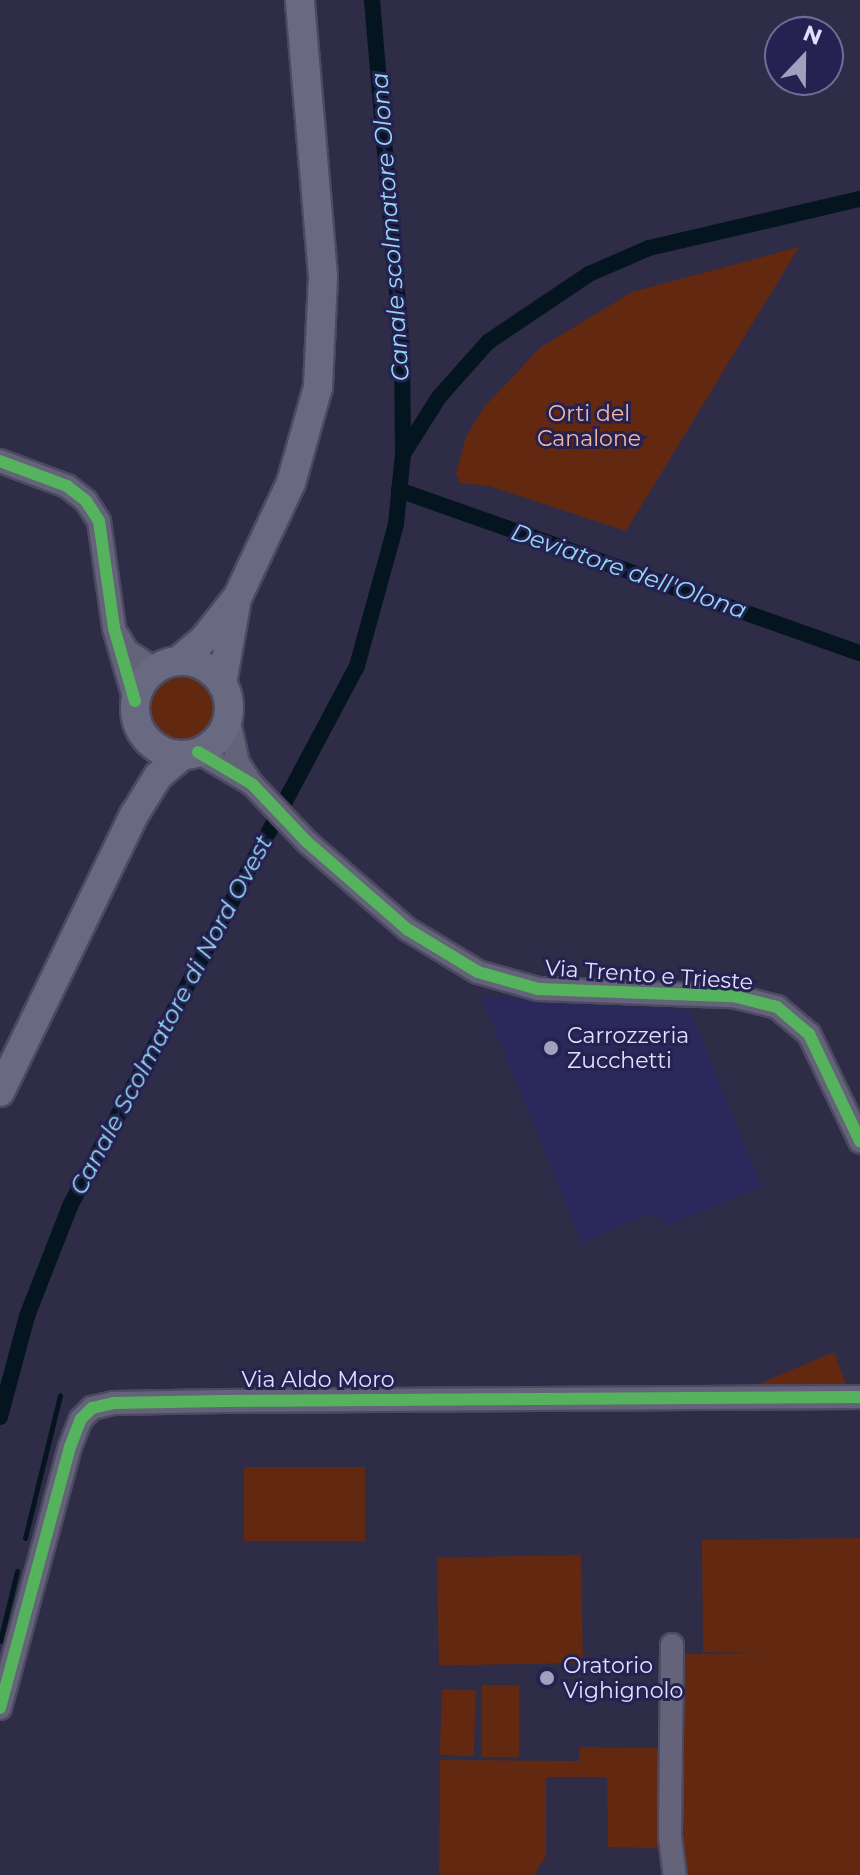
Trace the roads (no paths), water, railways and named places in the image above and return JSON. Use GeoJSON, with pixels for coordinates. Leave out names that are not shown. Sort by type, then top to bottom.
{"type":"FeatureCollection","features":[{"type":"Feature","properties":{"kind":"main road"},"geometry":{"type":"LineString","coordinates":[[134,815],[143,735],[135,701],[166,665],[205,638],[238,596],[299,461],[322,354],[323,276],[300,0]]}},
{"type":"Feature","properties":{"kind":"main road"},"geometry":{"type":"LineString","coordinates":[[0,1092],[134,815],[158,776],[220,736],[228,717],[222,684],[238,596]]}},
{"type":"Feature","properties":{"kind":"main road"},"geometry":{"type":"LineString","coordinates":[[166,665],[206,667],[222,684]]}},
{"type":"Feature","properties":{"kind":"main road"},"geometry":{"type":"LineString","coordinates":[[143,735],[158,748],[191,754]]}},
{"type":"Feature","properties":{"kind":"street"},"geometry":{"type":"LineString","coordinates":[[0,461],[67,486],[92,510],[104,538],[114,628],[135,701]]}},
{"type":"Feature","properties":{"kind":"street"},"geometry":{"type":"LineString","coordinates":[[114,628],[127,651],[166,665]]}},
{"type":"Feature","properties":{"kind":"street","name":"Via Trento e Trieste"},"geometry":{"type":"LineString","coordinates":[[228,717],[238,763],[252,784],[307,842],[407,929],[478,972],[538,989],[733,996],[777,1007],[809,1034],[860,1141]]}},
{"type":"Feature","properties":{"kind":"street","name":"Via Trento e Trieste"},"geometry":{"type":"LineString","coordinates":[[191,754],[252,784]]}},
{"type":"Feature","properties":{"kind":"street","name":"Via Aldo Moro"},"geometry":{"type":"LineString","coordinates":[[0,1708],[70,1447],[81,1419],[92,1408],[113,1403],[860,1397]]}},
{"type":"Feature","properties":{"kind":"street"},"geometry":{"type":"LineString","coordinates":[[672,1645],[670,1837],[675,1875]]}},
{"type":"Feature","properties":{"kind":"waterway","name":"Canale scolmatore Olona"},"geometry":{"type":"LineString","coordinates":[[372,0],[402,353],[403,453]]}},
{"type":"Feature","properties":{"kind":"waterway","name":"Canale Scolmatore di Nord Ovest"},"geometry":{"type":"LineString","coordinates":[[0,1417],[27,1316],[71,1204],[357,666],[396,524],[403,454],[439,397],[488,342],[589,274],[649,248],[860,199]]}},
{"type":"Feature","properties":{"kind":"waterway","name":"Deviatore dell'Olona"},"geometry":{"type":"LineString","coordinates":[[399,490],[860,653]]}},
{"type":"Feature","properties":{"kind":"waterway"},"geometry":{"type":"LineString","coordinates":[[25,1538],[60,1395]]}},
{"type":"Feature","properties":{"kind":"waterway"},"geometry":{"type":"LineString","coordinates":[[0,1641],[17,1571]]}},
{"type":"Feature","properties":{"kind":"place","name":"Carrozzeria Zucchetti"},"geometry":{"type":"Point","coordinates":[551,1048]}},
{"type":"Feature","properties":{"kind":"place","name":"Oratorio Vighignolo"},"geometry":{"type":"Point","coordinates":[547,1678]}},
{"type":"Feature","properties":{"kind":"park label","name":"Orti del Canalone"},"geometry":{"type":"Point","coordinates":[589,426]}}]}
